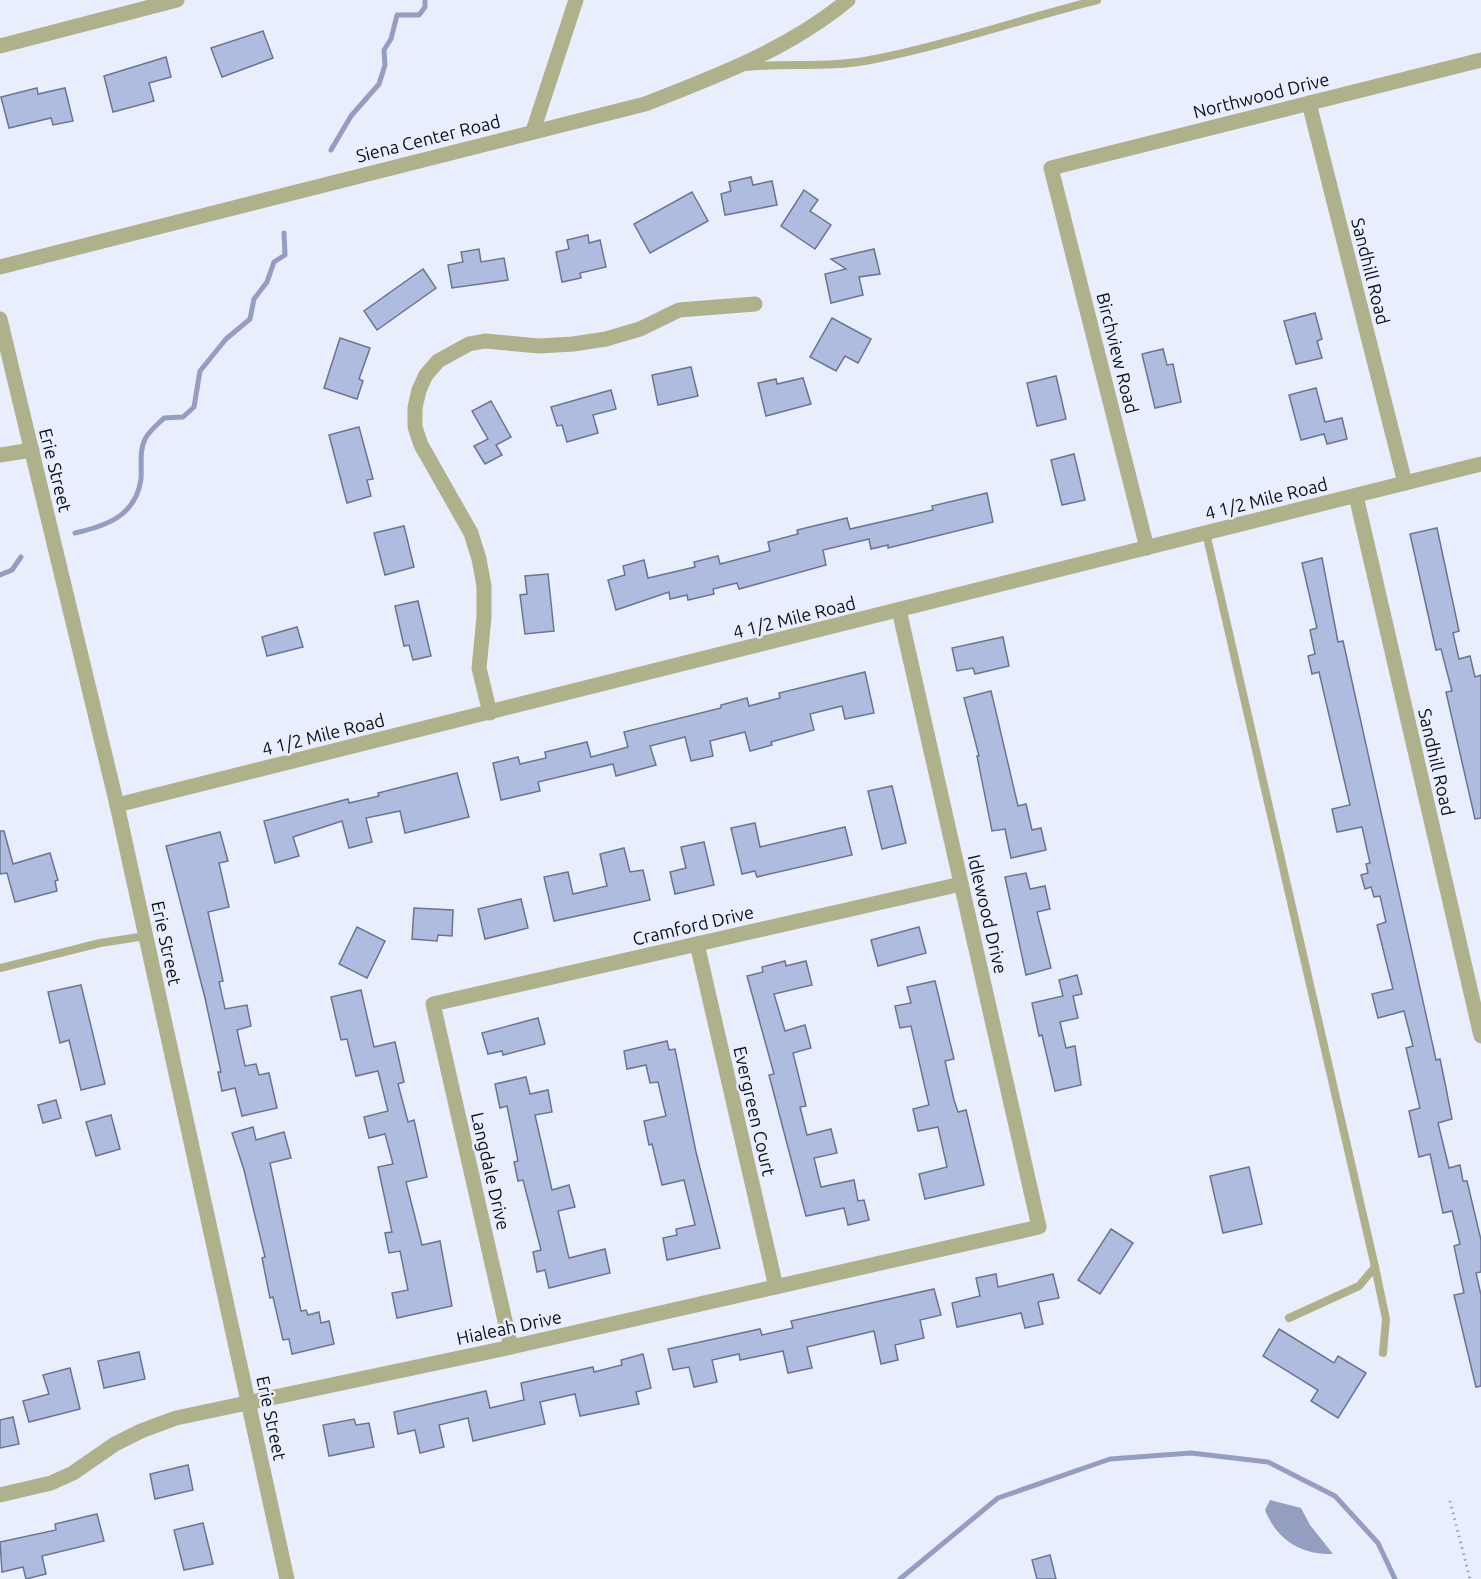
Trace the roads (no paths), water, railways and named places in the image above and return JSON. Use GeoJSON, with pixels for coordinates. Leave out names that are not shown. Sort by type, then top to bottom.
{"type":"FeatureCollection","features":[{"type":"Feature","properties":{"kind":"street"},"geometry":{"type":"LineString","coordinates":[[0,46],[177,0]]}},
{"type":"Feature","properties":{"kind":"street"},"geometry":{"type":"LineString","coordinates":[[533,131],[576,0]]}},
{"type":"Feature","properties":{"kind":"street","name":"Siena Center Road"},"geometry":{"type":"LineString","coordinates":[[0,267],[645,104],[739,68],[833,12],[848,0]]}},
{"type":"Feature","properties":{"kind":"street","name":"Northwood Drive"},"geometry":{"type":"LineString","coordinates":[[1052,168],[1481,60]]}},
{"type":"Feature","properties":{"kind":"street","name":"Sandhill Road"},"geometry":{"type":"LineString","coordinates":[[1309,103],[1405,483]]}},
{"type":"Feature","properties":{"kind":"street","name":"Birchview Road"},"geometry":{"type":"LineString","coordinates":[[1052,168],[1147,548]]}},
{"type":"Feature","properties":{"kind":"street"},"geometry":{"type":"LineString","coordinates":[[490,713],[479,668],[484,617],[484,586],[479,559],[471,533],[421,445],[415,427],[415,408],[419,390],[426,375],[438,361],[468,344],[485,341],[539,346],[573,344],[606,339],[640,329],[680,310],[755,304]]}},
{"type":"Feature","properties":{"kind":"street","name":"Erie Street"},"geometry":{"type":"LineString","coordinates":[[0,319],[117,806],[287,1579]]}},
{"type":"Feature","properties":{"kind":"street"},"geometry":{"type":"LineString","coordinates":[[0,455],[32,450]]}},
{"type":"Feature","properties":{"kind":"street","name":"4 1/2 Mile Road"},"geometry":{"type":"LineString","coordinates":[[117,806],[1481,464]]}},
{"type":"Feature","properties":{"kind":"street","name":"Sandhill Road"},"geometry":{"type":"LineString","coordinates":[[1356,496],[1481,1036]]}},
{"type":"Feature","properties":{"kind":"street","name":"Idlewood Drive"},"geometry":{"type":"LineString","coordinates":[[899,610],[1040,1227]]}},
{"type":"Feature","properties":{"kind":"street","name":"Cramford Drive"},"geometry":{"type":"LineString","coordinates":[[433,1004],[961,884]]}},
{"type":"Feature","properties":{"kind":"street","name":"Evergreen Court"},"geometry":{"type":"LineString","coordinates":[[697,944],[776,1287]]}},
{"type":"Feature","properties":{"kind":"street","name":"Langdale Drive"},"geometry":{"type":"LineString","coordinates":[[433,1004],[511,1347]]}},
{"type":"Feature","properties":{"kind":"street","name":"Hialeah Drive"},"geometry":{"type":"LineString","coordinates":[[0,1495],[62,1478],[141,1431],[176,1418],[511,1347],[1040,1227]]}},
{"type":"Feature","properties":{"kind":"lane"},"geometry":{"type":"LineString","coordinates":[[739,68],[777,64],[828,66],[869,60],[1097,0]]}},
{"type":"Feature","properties":{"kind":"lane"},"geometry":{"type":"LineString","coordinates":[[1206,533],[1376,1267],[1386,1319],[1383,1353]]}},
{"type":"Feature","properties":{"kind":"lane"},"geometry":{"type":"LineString","coordinates":[[0,968],[100,943],[146,936]]}},
{"type":"Feature","properties":{"kind":"lane"},"geometry":{"type":"LineString","coordinates":[[1289,1318],[1359,1286],[1376,1267]]}},
{"type":"Feature","properties":{"kind":"water"},"geometry":{"type":"Polygon","coordinates":[[[1270,1500],[1301,1508],[1310,1525],[1333,1554],[1311,1552],[1291,1544],[1270,1521],[1265,1510],[1270,1500]]]}},
{"type":"Feature","properties":{"kind":"waterway"},"geometry":{"type":"LineString","coordinates":[[331,150],[351,116],[379,84],[385,65],[384,50],[391,39],[397,15],[419,15],[425,7],[425,0]]}},
{"type":"Feature","properties":{"kind":"waterway"},"geometry":{"type":"LineString","coordinates":[[75,533],[108,523],[118,517],[133,502],[141,479],[141,454],[145,439],[164,418],[183,417],[194,407],[200,371],[226,339],[250,319],[254,299],[267,282],[274,262],[285,255],[284,233]]}},
{"type":"Feature","properties":{"kind":"waterway"},"geometry":{"type":"LineString","coordinates":[[0,575],[12,570],[21,557]]}},
{"type":"Feature","properties":{"kind":"waterway"},"geometry":{"type":"LineString","coordinates":[[900,1579],[998,1498],[1110,1459],[1191,1453],[1268,1462],[1335,1496],[1378,1543],[1395,1579]]}}]}
